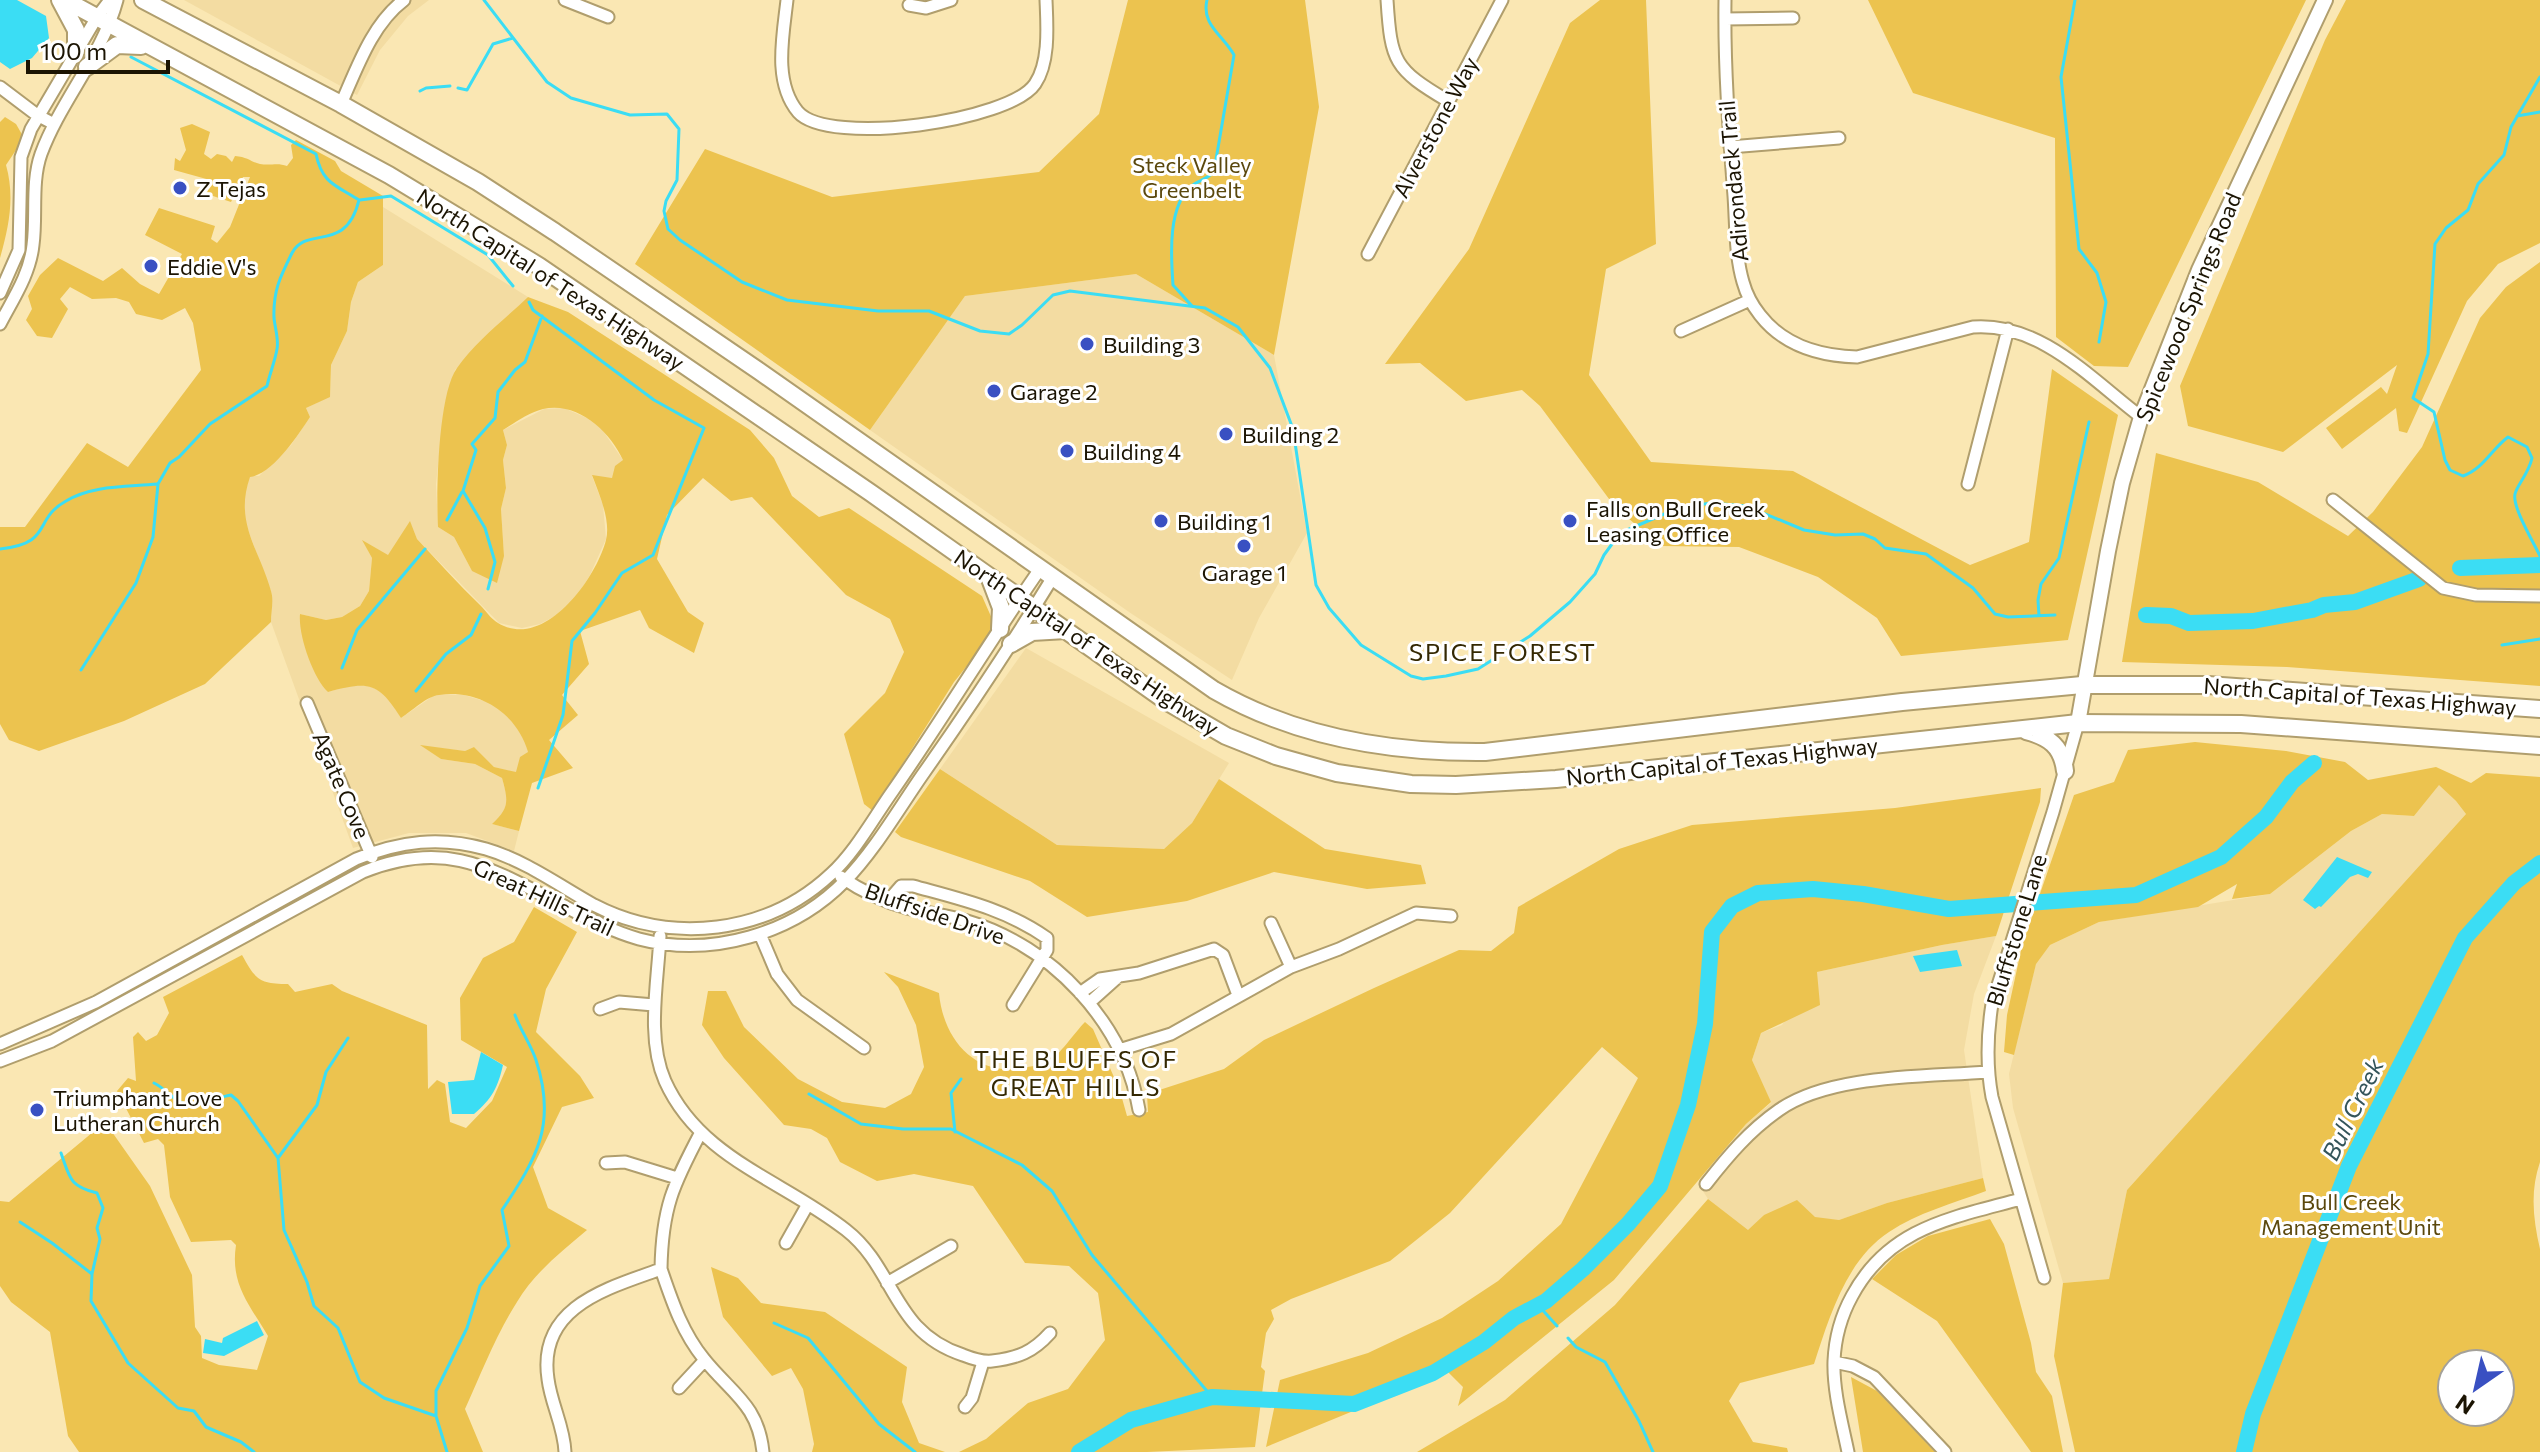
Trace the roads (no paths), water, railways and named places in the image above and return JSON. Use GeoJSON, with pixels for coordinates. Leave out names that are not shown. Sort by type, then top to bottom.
{"type":"FeatureCollection","features":[{"type":"Feature","properties":{"kind":"highway","name":"North Capital of Texas Highway"},"geometry":{"type":"LineString","coordinates":[[62,0],[389,175],[539,266],[858,484],[1166,701],[1245,746],[1337,773],[1411,784],[1456,785],[1556,779],[2078,723],[2241,724],[2540,746]]}},
{"type":"Feature","properties":{"kind":"highway"},"geometry":{"type":"LineString","coordinates":[[62,0],[76,30],[76,51]]}},
{"type":"Feature","properties":{"kind":"highway","name":"North Capital of Texas Highway"},"geometry":{"type":"LineString","coordinates":[[143,0],[341,104],[478,182],[733,352],[1214,690],[1244,707],[1315,732],[1392,749],[1485,752],[1902,702],[2082,685],[2208,685],[2540,709]]}},
{"type":"Feature","properties":{"kind":"highway"},"geometry":{"type":"LineString","coordinates":[[87,67],[117,45],[153,47]]}},
{"type":"Feature","properties":{"kind":"highway"},"geometry":{"type":"LineString","coordinates":[[989,578],[1001,608],[1000,629]]}},
{"type":"Feature","properties":{"kind":"highway"},"geometry":{"type":"LineString","coordinates":[[1011,644],[1032,632],[1066,630]]}},
{"type":"Feature","properties":{"kind":"highway"},"geometry":{"type":"LineString","coordinates":[[2020,729],[2052,742],[2063,756],[2065,771]]}},
{"type":"Feature","properties":{"kind":"main road","name":"Spicewood Springs Road"},"geometry":{"type":"LineString","coordinates":[[2078,723],[2082,685],[2122,483],[2141,417],[2199,270],[2325,0]]}},
{"type":"Feature","properties":{"kind":"street"},"geometry":{"type":"LineString","coordinates":[[0,324],[24,278],[33,249],[39,158],[54,124],[87,67],[110,0]]}},
{"type":"Feature","properties":{"kind":"street"},"geometry":{"type":"LineString","coordinates":[[0,293],[19,250],[21,157],[37,115],[76,51],[104,21],[117,0]]}},
{"type":"Feature","properties":{"kind":"street"},"geometry":{"type":"LineString","coordinates":[[341,104],[366,48],[385,19],[404,0]]}},
{"type":"Feature","properties":{"kind":"street"},"geometry":{"type":"LineString","coordinates":[[565,0],[608,17]]}},
{"type":"Feature","properties":{"kind":"street"},"geometry":{"type":"LineString","coordinates":[[787,0],[781,51],[784,84],[791,101],[800,115],[813,123],[842,128],[915,126],[941,122],[1018,98],[1037,81],[1043,58],[1046,0]]}},
{"type":"Feature","properties":{"kind":"street"},"geometry":{"type":"LineString","coordinates":[[909,5],[926,8],[951,0]]}},
{"type":"Feature","properties":{"kind":"street"},"geometry":{"type":"LineString","coordinates":[[1387,0],[1390,40],[1396,59],[1411,77],[1448,101]]}},
{"type":"Feature","properties":{"kind":"street","name":"Alverstone Way"},"geometry":{"type":"LineString","coordinates":[[1368,254],[1502,0]]}},
{"type":"Feature","properties":{"kind":"street","name":"Adirondack Trail"},"geometry":{"type":"LineString","coordinates":[[1725,0],[1725,86],[1740,265],[1750,300],[1760,316],[1794,344],[1826,355],[1843,357],[1857,357],[1973,327],[1988,326],[2021,332],[2049,346],[2141,417]]}},
{"type":"Feature","properties":{"kind":"street"},"geometry":{"type":"LineString","coordinates":[[1725,19],[1793,18]]}},
{"type":"Feature","properties":{"kind":"street"},"geometry":{"type":"LineString","coordinates":[[0,87],[54,124]]}},
{"type":"Feature","properties":{"kind":"street"},"geometry":{"type":"LineString","coordinates":[[1730,147],[1839,138]]}},
{"type":"Feature","properties":{"kind":"street"},"geometry":{"type":"LineString","coordinates":[[1681,331],[1750,300]]}},
{"type":"Feature","properties":{"kind":"street"},"geometry":{"type":"LineString","coordinates":[[1968,484],[2008,329]]}},
{"type":"Feature","properties":{"kind":"street"},"geometry":{"type":"LineString","coordinates":[[2333,500],[2443,588],[2476,595],[2540,596]]}},
{"type":"Feature","properties":{"kind":"street","name":"Great Hills Trail"},"geometry":{"type":"LineString","coordinates":[[0,1061],[52,1041],[376,867],[418,857],[474,862],[508,876],[598,924],[660,943],[706,945],[760,934],[784,925],[810,910],[846,880],[865,858],[1011,644],[1027,603],[1047,573]]}},
{"type":"Feature","properties":{"kind":"street","name":"Great Hills Trail"},"geometry":{"type":"LineString","coordinates":[[0,1044],[96,1002],[370,853],[391,846],[443,841],[490,850],[598,907],[624,918],[661,927],[717,928],[742,924],[792,902],[834,872],[941,722],[1000,629],[1027,603],[1047,573]]}},
{"type":"Feature","properties":{"kind":"street","name":"Agate Cove"},"geometry":{"type":"LineString","coordinates":[[307,703],[376,867]]}},
{"type":"Feature","properties":{"kind":"street"},"geometry":{"type":"LineString","coordinates":[[941,722],[953,731]]}},
{"type":"Feature","properties":{"kind":"street","name":"Bluffstone Lane"},"geometry":{"type":"LineString","coordinates":[[2044,1278],[1998,1122],[1987,1072],[1988,1033],[1992,1004],[2005,957],[2053,812],[2078,723]]}},
{"type":"Feature","properties":{"kind":"street","name":"Bluffside Drive"},"geometry":{"type":"LineString","coordinates":[[834,872],[888,901],[989,928],[1043,959],[1089,1003],[1119,1050],[1130,1074],[1139,1110]]}},
{"type":"Feature","properties":{"kind":"street"},"geometry":{"type":"LineString","coordinates":[[888,901],[901,886],[913,886],[981,904],[1010,916],[1047,938],[1043,959],[1013,1005]]}},
{"type":"Feature","properties":{"kind":"street"},"geometry":{"type":"LineString","coordinates":[[1119,1050],[1171,1034],[1291,967],[1339,949],[1416,913],[1451,916]]}},
{"type":"Feature","properties":{"kind":"street"},"geometry":{"type":"LineString","coordinates":[[1271,923],[1291,967]]}},
{"type":"Feature","properties":{"kind":"street"},"geometry":{"type":"LineString","coordinates":[[661,927],[654,1005],[658,1050],[664,1079],[684,1114],[701,1132],[733,1160],[808,1204],[852,1235],[920,1331],[943,1348],[983,1362],[1021,1356],[1038,1347],[1050,1333]]}},
{"type":"Feature","properties":{"kind":"street"},"geometry":{"type":"LineString","coordinates":[[760,934],[777,974],[797,1000],[864,1048]]}},
{"type":"Feature","properties":{"kind":"street"},"geometry":{"type":"LineString","coordinates":[[1080,993],[1100,979],[1118,977],[1214,949],[1223,955],[1238,995]]}},
{"type":"Feature","properties":{"kind":"street"},"geometry":{"type":"LineString","coordinates":[[1089,1003],[1118,977]]}},
{"type":"Feature","properties":{"kind":"street"},"geometry":{"type":"LineString","coordinates":[[600,1009],[619,1002],[654,1005]]}},
{"type":"Feature","properties":{"kind":"street"},"geometry":{"type":"LineString","coordinates":[[1706,1184],[1740,1142],[1757,1127],[1781,1108],[1807,1097],[1853,1083],[1987,1072]]}},
{"type":"Feature","properties":{"kind":"street"},"geometry":{"type":"LineString","coordinates":[[701,1132],[677,1178],[667,1207],[661,1269],[676,1313],[705,1360],[750,1409],[763,1452]]}},
{"type":"Feature","properties":{"kind":"street"},"geometry":{"type":"LineString","coordinates":[[606,1163],[625,1162],[677,1178]]}},
{"type":"Feature","properties":{"kind":"street"},"geometry":{"type":"LineString","coordinates":[[1848,1452],[1834,1362],[1836,1340],[1848,1303],[1865,1273],[1879,1257],[1923,1228],[2021,1199]]}},
{"type":"Feature","properties":{"kind":"street"},"geometry":{"type":"LineString","coordinates":[[786,1243],[808,1204]]}},
{"type":"Feature","properties":{"kind":"street"},"geometry":{"type":"LineString","coordinates":[[887,1283],[951,1246]]}},
{"type":"Feature","properties":{"kind":"street"},"geometry":{"type":"LineString","coordinates":[[565,1452],[547,1365],[548,1350],[560,1322],[583,1300],[661,1269]]}},
{"type":"Feature","properties":{"kind":"street"},"geometry":{"type":"LineString","coordinates":[[679,1388],[705,1360]]}},
{"type":"Feature","properties":{"kind":"street"},"geometry":{"type":"LineString","coordinates":[[965,1407],[972,1398],[983,1362]]}},
{"type":"Feature","properties":{"kind":"street"},"geometry":{"type":"LineString","coordinates":[[1834,1362],[1853,1366],[1874,1377],[1945,1452]]}},
{"type":"Feature","properties":{"kind":"water"},"geometry":{"type":"Polygon","coordinates":[[[0,0],[17,0],[46,16],[49,38],[32,58],[10,69],[0,62],[0,0]]]}},
{"type":"Feature","properties":{"kind":"water"},"geometry":{"type":"Polygon","coordinates":[[[2337,857],[2372,872],[2368,878],[2358,874],[2350,877],[2321,907],[2315,909],[2303,900],[2337,857]]]}},
{"type":"Feature","properties":{"kind":"water"},"geometry":{"type":"Polygon","coordinates":[[[1957,950],[1962,966],[1920,972],[1913,956],[1957,950]]]}},
{"type":"Feature","properties":{"kind":"water"},"geometry":{"type":"Polygon","coordinates":[[[481,1052],[503,1065],[496,1086],[490,1098],[474,1114],[452,1114],[448,1082],[474,1080],[481,1052]]]}},
{"type":"Feature","properties":{"kind":"water"},"geometry":{"type":"Polygon","coordinates":[[[257,1321],[264,1335],[224,1356],[203,1353],[205,1339],[222,1343],[223,1338],[257,1321]]]}},
{"type":"Feature","properties":{"kind":"waterway"},"geometry":{"type":"LineString","coordinates":[[484,0],[547,82],[571,98],[630,115],[667,114],[679,129],[677,180],[664,211],[668,229],[742,282],[787,300],[878,311],[929,311],[980,331],[1009,334],[1053,295],[1070,291],[1205,308],[1238,327],[1270,368],[1293,429],[1316,585],[1329,608],[1361,645],[1411,676],[1423,679],[1478,669],[1530,636],[1570,602],[1595,574],[1620,533],[1678,508],[1711,503],[1746,506],[1804,530],[1835,535],[1863,534],[1885,548],[1926,554],[1973,588],[1995,614],[2008,617],[2055,615]]}},
{"type":"Feature","properties":{"kind":"waterway"},"geometry":{"type":"LineString","coordinates":[[1192,306],[1173,285],[1172,232],[1185,194],[1214,171],[1234,55],[1210,23],[1207,0]]}},
{"type":"Feature","properties":{"kind":"waterway"},"geometry":{"type":"LineString","coordinates":[[2075,0],[2061,77],[2079,249],[2097,273],[2106,302],[2099,342]]}},
{"type":"Feature","properties":{"kind":"waterway"},"geometry":{"type":"LineString","coordinates":[[458,88],[467,90],[493,44],[513,38]]}},
{"type":"Feature","properties":{"kind":"waterway"},"geometry":{"type":"LineString","coordinates":[[81,670],[136,583],[153,537],[158,484],[170,463],[210,424],[267,386],[277,345],[274,318],[276,292],[292,253],[307,240],[336,233],[345,227],[353,217],[359,200],[326,177],[316,154],[131,57]]}},
{"type":"Feature","properties":{"kind":"waterway"},"geometry":{"type":"LineString","coordinates":[[2540,77],[2511,127],[2504,155],[2478,184],[2468,210],[2446,228],[2435,244],[2428,354],[2413,398],[2434,412],[2445,460],[2450,470],[2463,476],[2476,469],[2508,437],[2527,447],[2532,458],[2516,490],[2515,500],[2540,556]]}},
{"type":"Feature","properties":{"kind":"waterway"},"geometry":{"type":"LineString","coordinates":[[420,91],[450,86]]}},
{"type":"Feature","properties":{"kind":"waterway"},"geometry":{"type":"LineString","coordinates":[[2517,116],[2540,112]]}},
{"type":"Feature","properties":{"kind":"waterway"},"geometry":{"type":"LineString","coordinates":[[360,200],[391,196],[488,255],[513,286]]}},
{"type":"Feature","properties":{"kind":"waterway"},"geometry":{"type":"LineString","coordinates":[[529,302],[533,310],[654,400],[704,428],[653,555],[622,573],[572,641],[563,715],[538,788]]}},
{"type":"Feature","properties":{"kind":"waterway"},"geometry":{"type":"LineString","coordinates":[[488,589],[495,562],[485,528],[463,491],[476,450],[472,444],[495,418],[498,392],[525,362],[542,316]]}},
{"type":"Feature","properties":{"kind":"waterway"},"geometry":{"type":"LineString","coordinates":[[2039,616],[2041,584],[2059,558],[2089,422]]}},
{"type":"Feature","properties":{"kind":"waterway"},"geometry":{"type":"LineString","coordinates":[[0,549],[28,542],[56,508],[76,496],[110,488],[157,484]]}},
{"type":"Feature","properties":{"kind":"waterway"},"geometry":{"type":"LineString","coordinates":[[447,520],[462,492]]}},
{"type":"Feature","properties":{"kind":"waterway"},"geometry":{"type":"LineString","coordinates":[[342,668],[357,630],[425,549]]}},
{"type":"Feature","properties":{"kind":"waterway"},"geometry":{"type":"LineString","coordinates":[[2460,568],[2540,565]]}},
{"type":"Feature","properties":{"kind":"waterway"},"geometry":{"type":"LineString","coordinates":[[2146,615],[2171,616],[2189,623],[2253,621],[2324,605],[2355,602],[2419,579]]}},
{"type":"Feature","properties":{"kind":"waterway"},"geometry":{"type":"LineString","coordinates":[[416,691],[446,654],[471,635],[481,614]]}},
{"type":"Feature","properties":{"kind":"waterway"},"geometry":{"type":"LineString","coordinates":[[2502,645],[2540,639]]}},
{"type":"Feature","properties":{"kind":"waterway"},"geometry":{"type":"LineString","coordinates":[[1079,1452],[1131,1420],[1212,1397],[1354,1404],[1433,1373],[1484,1342],[1514,1318],[1546,1301],[1628,1224],[1660,1186],[1688,1105],[1705,1024],[1712,932],[1732,906],[1758,893],[1813,889],[1949,909],[2136,895],[2221,857],[2266,817],[2292,782],[2314,763]]}},
{"type":"Feature","properties":{"kind":"waterway","name":"Bull Creek"},"geometry":{"type":"LineString","coordinates":[[2244,1452],[2253,1414],[2349,1166],[2465,938],[2514,883],[2540,863]]}},
{"type":"Feature","properties":{"kind":"waterway"},"geometry":{"type":"LineString","coordinates":[[436,1415],[436,1391],[467,1328],[480,1286],[509,1246],[502,1210],[534,1157],[544,1122],[542,1083],[536,1060],[515,1015]]}},
{"type":"Feature","properties":{"kind":"waterway"},"geometry":{"type":"LineString","coordinates":[[278,1158],[317,1105],[326,1072],[348,1038]]}},
{"type":"Feature","properties":{"kind":"waterway"},"geometry":{"type":"LineString","coordinates":[[955,1132],[951,1093],[961,1079]]}},
{"type":"Feature","properties":{"kind":"waterway"},"geometry":{"type":"LineString","coordinates":[[154,1083],[187,1105],[231,1095],[238,1101],[278,1158],[284,1230],[314,1306],[338,1328],[360,1382],[384,1398],[436,1416],[447,1452]]}},
{"type":"Feature","properties":{"kind":"waterway"},"geometry":{"type":"LineString","coordinates":[[809,1094],[861,1124],[903,1129],[951,1129],[1022,1165],[1052,1191],[1092,1255],[1212,1397]]}},
{"type":"Feature","properties":{"kind":"waterway"},"geometry":{"type":"LineString","coordinates":[[61,1153],[72,1180],[97,1193],[103,1208],[97,1228],[100,1239],[92,1274],[91,1301],[128,1363],[178,1408],[194,1411],[206,1427],[241,1442],[254,1452]]}},
{"type":"Feature","properties":{"kind":"waterway"},"geometry":{"type":"LineString","coordinates":[[20,1222],[92,1274]]}},
{"type":"Feature","properties":{"kind":"waterway"},"geometry":{"type":"LineString","coordinates":[[1538,1305],[1557,1326]]}},
{"type":"Feature","properties":{"kind":"waterway"},"geometry":{"type":"LineString","coordinates":[[774,1323],[808,1338],[879,1424],[915,1452]]}},
{"type":"Feature","properties":{"kind":"waterway"},"geometry":{"type":"LineString","coordinates":[[1568,1338],[1576,1347],[1605,1362],[1653,1452]]}},
{"type":"Feature","properties":{"kind":"place","name":"Z Tejas"},"geometry":{"type":"Point","coordinates":[180,188]}},
{"type":"Feature","properties":{"kind":"place","name":"Eddie V's"},"geometry":{"type":"Point","coordinates":[151,266]}},
{"type":"Feature","properties":{"kind":"place","name":"Building 3"},"geometry":{"type":"Point","coordinates":[1087,344]}},
{"type":"Feature","properties":{"kind":"place","name":"Garage 2"},"geometry":{"type":"Point","coordinates":[994,391]}},
{"type":"Feature","properties":{"kind":"place","name":"Building 2"},"geometry":{"type":"Point","coordinates":[1226,434]}},
{"type":"Feature","properties":{"kind":"place","name":"Building 4"},"geometry":{"type":"Point","coordinates":[1067,451]}},
{"type":"Feature","properties":{"kind":"place","name":"Building 1"},"geometry":{"type":"Point","coordinates":[1161,521]}},
{"type":"Feature","properties":{"kind":"place","name":"Falls on Bull Creek Leasing Office"},"geometry":{"type":"Point","coordinates":[1570,521]}},
{"type":"Feature","properties":{"kind":"place","name":"Garage 1"},"geometry":{"type":"Point","coordinates":[1244,546]}},
{"type":"Feature","properties":{"kind":"place","name":"Triumphant Love Lutheran Church"},"geometry":{"type":"Point","coordinates":[37,1110]}},
{"type":"Feature","properties":{"kind":"district","name":"SPICE FOREST"},"geometry":{"type":"Point","coordinates":[1503,651]}},
{"type":"Feature","properties":{"kind":"district","name":"THE BLUFFS OF GREAT HILLS"},"geometry":{"type":"Point","coordinates":[1076,1072]}},
{"type":"Feature","properties":{"kind":"park label","name":"Steck Valley Greenbelt"},"geometry":{"type":"Point","coordinates":[1192,176]}},
{"type":"Feature","properties":{"kind":"park label","name":"Bull Creek Management Unit"},"geometry":{"type":"Point","coordinates":[2351,1214]}}]}
